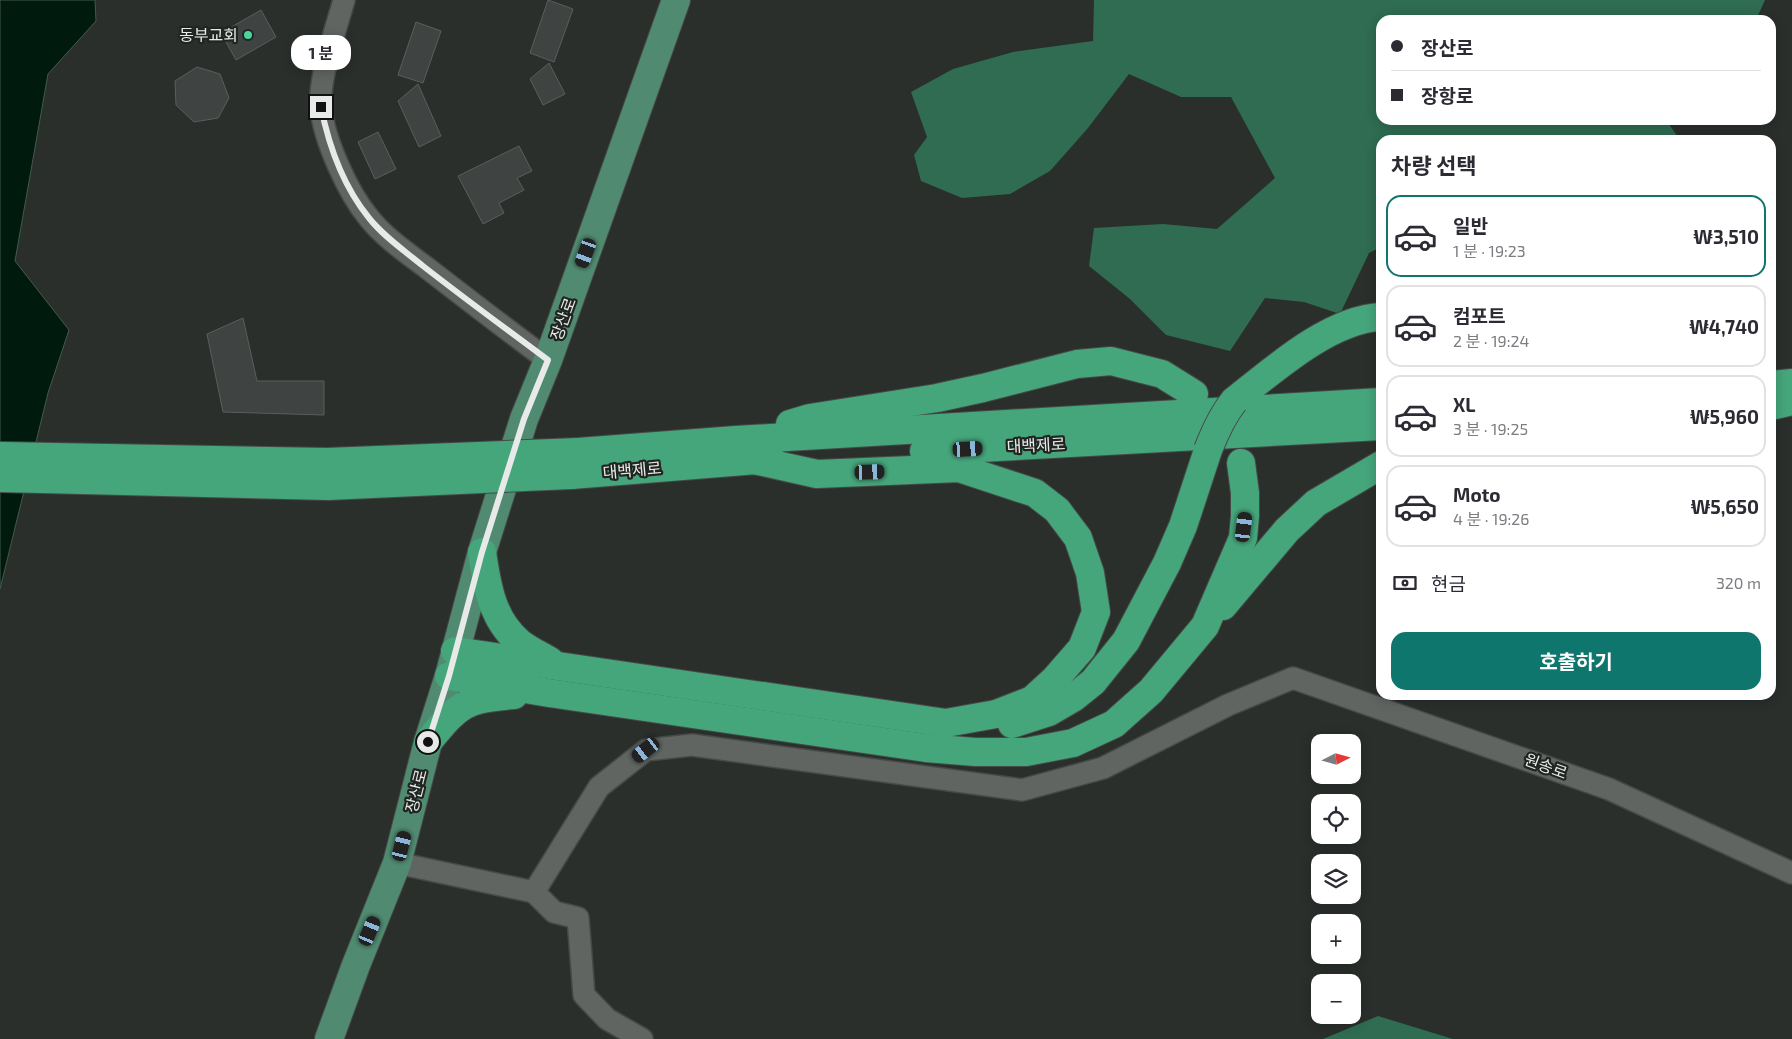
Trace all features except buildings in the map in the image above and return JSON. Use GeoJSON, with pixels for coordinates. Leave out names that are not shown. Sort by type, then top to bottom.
{"type":"FeatureCollection","features":[{"type":"Feature","properties":{"kind":"highway"},"geometry":{"type":"LineString","coordinates":[[452,663],[558,666],[991,730],[1049,712],[1073,698],[1093,682],[1126,641],[1167,563],[1183,526],[1216,430],[1226,411],[1234,401],[1267,374],[1323,337],[1348,324],[1376,318]]}},
{"type":"Feature","properties":{"kind":"highway"},"geometry":{"type":"LineString","coordinates":[[736,440],[810,418],[937,398],[1077,364],[1111,361],[1135,367],[1162,374],[1194,394]]}},
{"type":"Feature","properties":{"kind":"highway"},"geometry":{"type":"LineString","coordinates":[[1776,381],[1792,383]]}},
{"type":"Feature","properties":{"kind":"highway"},"geometry":{"type":"LineString","coordinates":[[1776,385],[1792,383]]}},
{"type":"Feature","properties":{"kind":"highway"},"geometry":{"type":"LineString","coordinates":[[1776,402],[1792,401]]}},
{"type":"Feature","properties":{"kind":"highway"},"geometry":{"type":"LineString","coordinates":[[1776,405],[1792,401]]}},
{"type":"Feature","properties":{"kind":"highway","name":"대백제로"},"geometry":{"type":"LineString","coordinates":[[574,464],[736,440],[1376,402]]}},
{"type":"Feature","properties":{"kind":"highway","name":"대백제로"},"geometry":{"type":"LineString","coordinates":[[574,464],[754,460],[1376,426]]}},
{"type":"Feature","properties":{"kind":"highway"},"geometry":{"type":"LineString","coordinates":[[0,456],[574,464]]}},
{"type":"Feature","properties":{"kind":"highway"},"geometry":{"type":"LineString","coordinates":[[754,460],[817,474],[959,468],[1035,493],[1057,510],[1078,538],[1090,573],[1096,612],[1082,648],[1055,679],[1032,700],[996,714],[946,723]]}},
{"type":"Feature","properties":{"kind":"highway"},"geometry":{"type":"LineString","coordinates":[[1205,626],[1243,538],[1246,516],[1245,493],[1240,463]]}},
{"type":"Feature","properties":{"kind":"highway"},"geometry":{"type":"LineString","coordinates":[[0,478],[328,486],[574,464]]}},
{"type":"Feature","properties":{"kind":"highway"},"geometry":{"type":"LineString","coordinates":[[452,663],[549,692],[926,748],[975,752],[1026,752],[1072,743],[1114,724],[1151,691],[1287,530],[1316,504],[1376,468]]}},
{"type":"Feature","properties":{"kind":"highway"},"geometry":{"type":"LineString","coordinates":[[482,552],[487,586],[496,614],[520,642],[558,666]]}},
{"type":"Feature","properties":{"kind":"highway"},"geometry":{"type":"LineString","coordinates":[[428,742],[450,714],[462,705],[478,699],[549,692]]}},
{"type":"Feature","properties":{"kind":"main road","name":"장산로"},"geometry":{"type":"LineString","coordinates":[[328,1039],[398,864],[428,742],[482,552],[524,419],[548,360],[672,2]]}},
{"type":"Feature","properties":{"kind":"street"},"geometry":{"type":"LineString","coordinates":[[344,0],[322,84],[321,107],[326,129],[343,178],[368,218],[387,237],[548,360]]}},
{"type":"Feature","properties":{"kind":"street","name":"원송로"},"geometry":{"type":"LineString","coordinates":[[534,892],[600,787],[646,750],[692,745],[1022,790],[1103,768],[1228,705],[1293,678],[1609,789],[1792,873]]}},
{"type":"Feature","properties":{"kind":"street"},"geometry":{"type":"LineString","coordinates":[[398,864],[534,892],[554,912],[578,918],[584,995],[607,1019],[642,1039]]}},
{"type":"Feature","properties":{"kind":"green space"},"geometry":{"type":"Polygon","coordinates":[[[1094,0],[1765,0],[1758,15],[1376,15],[1376,125],[1670,125],[1676,135],[1376,135],[1376,250],[1369,253],[1340,314],[1304,302],[1265,298],[1230,351],[1166,335],[1130,299],[1089,266],[1094,228],[1163,224],[1217,229],[1275,178],[1231,97],[1181,97],[1129,74],[1088,128],[1050,171],[1010,194],[962,198],[921,181],[914,155],[927,137],[911,92],[953,69],[1013,52],[1093,41],[1094,0]]]}},
{"type":"Feature","properties":{"kind":"green space"},"geometry":{"type":"Polygon","coordinates":[[[1378,1016],[1453,1039],[1323,1039],[1378,1016]]]}},
{"type":"Feature","properties":{"kind":"shaded area"},"geometry":{"type":"Polygon","coordinates":[[[0,0],[95,0],[96,21],[48,74],[15,261],[69,330],[48,393],[0,589],[0,0]]]}},
{"type":"Feature","properties":{"kind":"place","name":"동부교회"},"geometry":{"type":"Point","coordinates":[248,35]}},
{"type":"Feature","properties":{"kind":"route"},"geometry":{"type":"LineString","coordinates":[[321,107],[326,129],[343,178],[368,218],[387,237],[548,360],[524,419],[482,552],[449,676],[428,742]]}}]}
